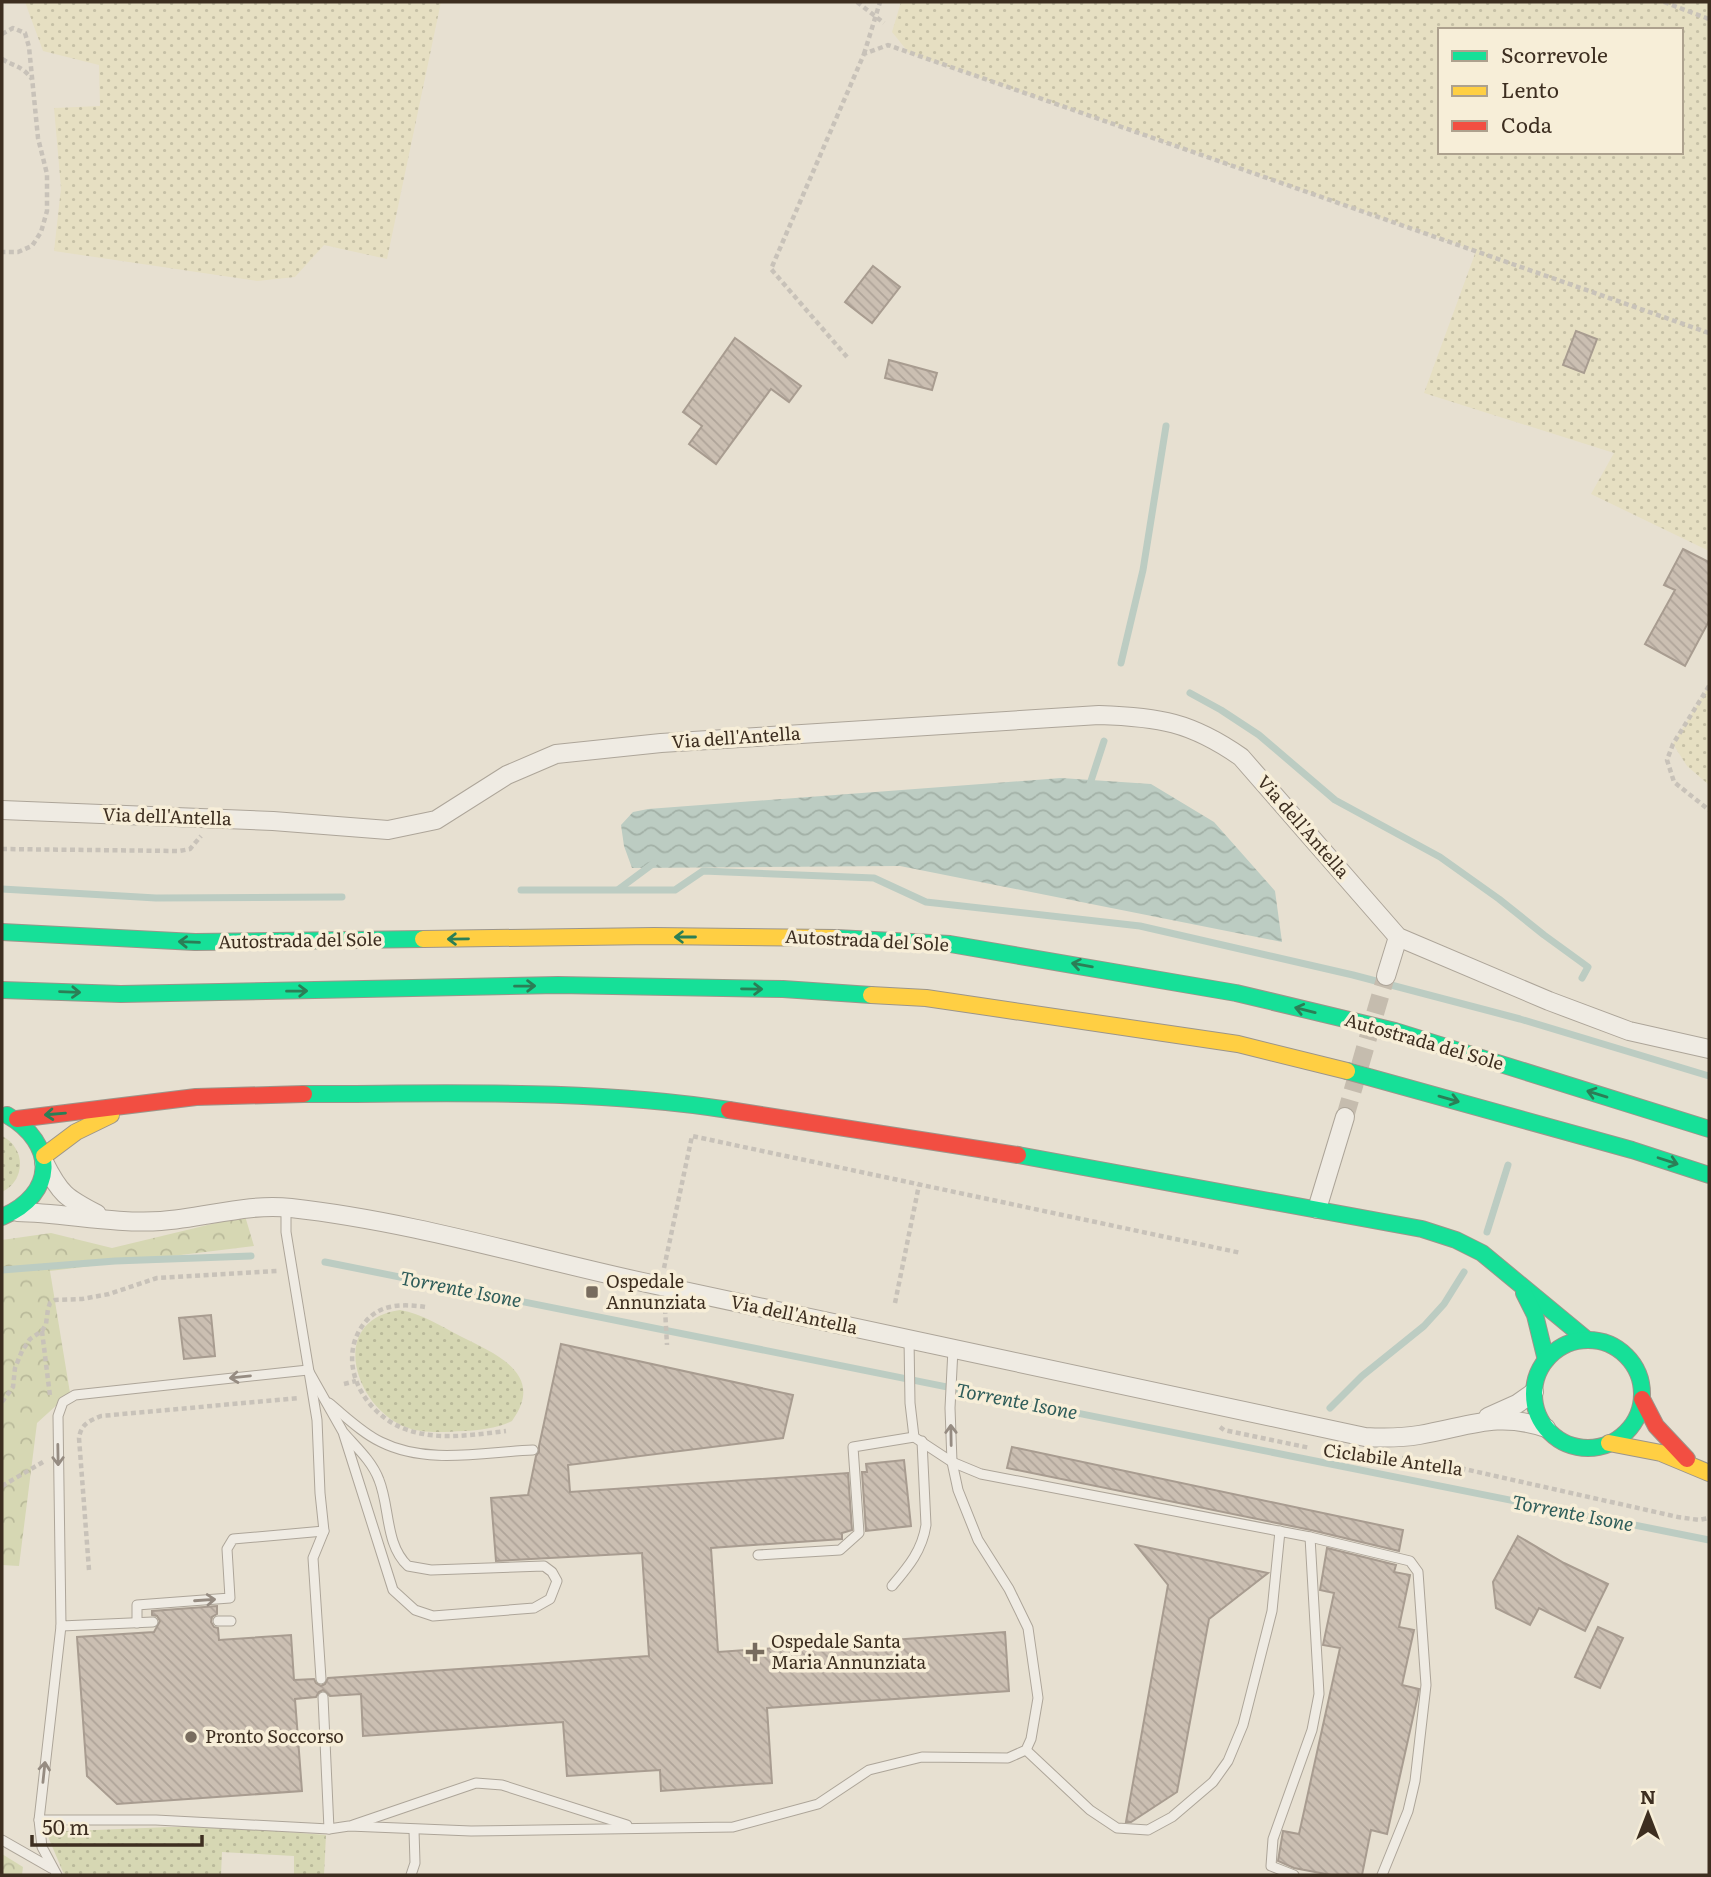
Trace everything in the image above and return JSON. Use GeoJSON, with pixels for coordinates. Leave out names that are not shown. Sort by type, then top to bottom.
{"type":"FeatureCollection","features":[{"type":"Feature","properties":{"kind":"main road","name":"Autostrada del Sole"},"geometry":{"type":"LineString","coordinates":[[2,933],[195,942],[654,936],[827,938],[950,944],[1236,993],[1395,1031],[1709,1129]]}},
{"type":"Feature","properties":{"kind":"main road"},"geometry":{"type":"LineString","coordinates":[[2,990],[121,995],[558,985],[783,989],[926,998],[1238,1044],[1383,1080],[1619,1146],[1709,1175]]}},
{"type":"Feature","properties":{"kind":"main road"},"geometry":{"type":"LineString","coordinates":[[9,1116],[223,1096],[555,1094],[695,1105],[1066,1163],[1422,1229],[1456,1240],[1482,1253],[1586,1339]]}},
{"type":"Feature","properties":{"kind":"main road"},"geometry":{"type":"LineString","coordinates":[[44,1159],[76,1132],[98,1120],[142,1103]]}},
{"type":"Feature","properties":{"kind":"main road","name":"Via dell'Antella"},"geometry":{"type":"LineString","coordinates":[[9,1116],[31,1130],[44,1159],[42,1182],[38,1191],[32,1199],[9,1214]]}},
{"type":"Feature","properties":{"kind":"main road"},"geometry":{"type":"LineString","coordinates":[[1521,1286],[1535,1315],[1546,1360]]}},
{"type":"Feature","properties":{"kind":"main road"},"geometry":{"type":"LineString","coordinates":[[1546,1428],[1535,1405],[1534,1392],[1539,1370],[1557,1349],[1570,1342],[1586,1339]]}},
{"type":"Feature","properties":{"kind":"main road","name":"Via dell'Antella"},"geometry":{"type":"LineString","coordinates":[[1586,1339],[1616,1347],[1628,1357],[1637,1369],[1642,1384],[1642,1399],[1656,1426],[1693,1464]]}},
{"type":"Feature","properties":{"kind":"main road"},"geometry":{"type":"LineString","coordinates":[[1609,1443],[1632,1426],[1642,1399]]}},
{"type":"Feature","properties":{"kind":"main road","name":"Via dell'Antella"},"geometry":{"type":"LineString","coordinates":[[1546,1428],[1557,1437],[1582,1447],[1609,1443],[1636,1446],[1666,1454],[1709,1473]]}},
{"type":"Feature","properties":{"kind":"street","name":"Via dell'Antella"},"geometry":{"type":"LineString","coordinates":[[2,810],[200,818],[388,830],[436,820],[507,775],[556,754],[675,742],[1099,715],[1147,716],[1180,724],[1215,738],[1241,757],[1398,937],[1549,1001],[1629,1031],[1709,1049]]}},
{"type":"Feature","properties":{"kind":"street"},"geometry":{"type":"LineString","coordinates":[[1386,976],[1398,937]]}},
{"type":"Feature","properties":{"kind":"street"},"geometry":{"type":"LineString","coordinates":[[1317,1209],[1345,1117]]}},
{"type":"Feature","properties":{"kind":"street","name":"Via dell'Antella"},"geometry":{"type":"LineString","coordinates":[[44,1159],[59,1190],[109,1221]]}},
{"type":"Feature","properties":{"kind":"street","name":"Via dell'Antella"},"geometry":{"type":"LineString","coordinates":[[9,1214],[50,1213],[109,1221],[160,1221],[222,1212],[286,1208],[356,1216],[422,1228],[597,1272],[1365,1437],[1420,1435],[1476,1422],[1503,1419],[1527,1421],[1546,1428]]}},
{"type":"Feature","properties":{"kind":"street","name":"Via dell'Antella"},"geometry":{"type":"LineString","coordinates":[[1476,1422],[1517,1404],[1534,1392]]}},
{"type":"Feature","properties":{"kind":"lane"},"geometry":{"type":"LineString","coordinates":[[286,1208],[286,1232],[317,1420],[324,1531],[313,1558],[321,1679]]}},
{"type":"Feature","properties":{"kind":"lane"},"geometry":{"type":"LineString","coordinates":[[892,1586],[915,1559],[925,1536],[926,1525],[918,1439],[910,1403],[909,1339]]}},
{"type":"Feature","properties":{"kind":"lane"},"geometry":{"type":"LineString","coordinates":[[349,1826],[414,1830],[733,1827],[818,1804],[869,1770],[922,1757],[1008,1758],[1026,1750],[1031,1740],[1038,1698],[1028,1628],[1009,1589],[978,1540],[958,1490],[951,1462],[953,1349]]}},
{"type":"Feature","properties":{"kind":"lane"},"geometry":{"type":"LineString","coordinates":[[308,1370],[344,1432],[370,1462],[379,1480],[396,1550],[408,1566],[432,1570],[544,1566],[552,1572],[557,1581],[550,1599],[534,1608],[433,1616],[415,1610],[400,1598],[393,1590],[344,1432]]}},
{"type":"Feature","properties":{"kind":"lane"},"geometry":{"type":"LineString","coordinates":[[54,1871],[42,1847],[39,1819],[61,1626],[58,1416],[63,1402],[75,1395],[308,1370]]}},
{"type":"Feature","properties":{"kind":"lane"},"geometry":{"type":"LineString","coordinates":[[325,1399],[363,1431],[381,1442],[405,1451],[443,1455],[533,1450]]}},
{"type":"Feature","properties":{"kind":"lane"},"geometry":{"type":"LineString","coordinates":[[758,1555],[840,1550],[859,1533],[853,1447],[918,1439],[951,1462],[981,1474],[1310,1537],[1410,1561],[1418,1572],[1426,1685],[1415,1781],[1408,1811],[1382,1875]]}},
{"type":"Feature","properties":{"kind":"lane"},"geometry":{"type":"LineString","coordinates":[[137,1623],[137,1605],[230,1598],[227,1549],[233,1539],[324,1531]]}},
{"type":"Feature","properties":{"kind":"lane"},"geometry":{"type":"LineString","coordinates":[[1026,1750],[1090,1810],[1117,1828],[1148,1830],[1172,1817],[1218,1775],[1243,1725],[1272,1611],[1280,1531]]}},
{"type":"Feature","properties":{"kind":"lane"},"geometry":{"type":"LineString","coordinates":[[1294,1875],[1271,1867],[1273,1839],[1312,1730],[1319,1694],[1310,1537]]}},
{"type":"Feature","properties":{"kind":"lane"},"geometry":{"type":"LineString","coordinates":[[218,1621],[231,1621]]}},
{"type":"Feature","properties":{"kind":"lane"},"geometry":{"type":"LineString","coordinates":[[61,1626],[153,1622]]}},
{"type":"Feature","properties":{"kind":"lane"},"geometry":{"type":"LineString","coordinates":[[323,1697],[329,1829]]}},
{"type":"Feature","properties":{"kind":"lane"},"geometry":{"type":"LineString","coordinates":[[39,1819],[156,1820],[329,1829],[349,1826],[476,1783],[502,1785],[635,1828]]}},
{"type":"Feature","properties":{"kind":"lane"},"geometry":{"type":"LineString","coordinates":[[411,1875],[415,1863],[414,1830]]}},
{"type":"Feature","properties":{"kind":"lane"},"geometry":{"type":"LineString","coordinates":[[2,1840],[54,1871]]}},
{"type":"Feature","properties":{"kind":"path"},"geometry":{"type":"LineString","coordinates":[[857,2],[884,23]]}},
{"type":"Feature","properties":{"kind":"path"},"geometry":{"type":"LineString","coordinates":[[847,357],[771,269],[864,54],[880,2]]}},
{"type":"Feature","properties":{"kind":"path"},"geometry":{"type":"LineString","coordinates":[[1664,2],[1709,19]]}},
{"type":"Feature","properties":{"kind":"path"},"geometry":{"type":"LineString","coordinates":[[2,34],[13,28],[25,33],[29,47],[38,138],[47,174],[47,211],[41,232],[32,246],[18,252],[2,252]]}},
{"type":"Feature","properties":{"kind":"path"},"geometry":{"type":"LineString","coordinates":[[864,54],[888,45],[1709,332]]}},
{"type":"Feature","properties":{"kind":"path"},"geometry":{"type":"LineString","coordinates":[[2,59],[19,65],[33,80]]}},
{"type":"Feature","properties":{"kind":"path"},"geometry":{"type":"LineString","coordinates":[[1709,686],[1667,760],[1674,782],[1709,810]]}},
{"type":"Feature","properties":{"kind":"path"},"geometry":{"type":"LineString","coordinates":[[2,849],[190,849],[201,836],[200,818]]}},
{"type":"Feature","properties":{"kind":"path"},"geometry":{"type":"LineString","coordinates":[[663,1269],[692,1136],[1241,1253]]}},
{"type":"Feature","properties":{"kind":"path"},"geometry":{"type":"LineString","coordinates":[[895,1303],[919,1185]]}},
{"type":"Feature","properties":{"kind":"path"},"geometry":{"type":"LineString","coordinates":[[2,1402],[12,1387],[22,1351],[30,1339],[42,1331],[50,1303],[55,1300],[110,1294],[157,1278],[292,1270]]}},
{"type":"Feature","properties":{"kind":"path"},"geometry":{"type":"LineString","coordinates":[[425,1307],[384,1308],[364,1323],[354,1344],[353,1369],[366,1399],[377,1412],[405,1429],[442,1436],[506,1431]]}},
{"type":"Feature","properties":{"kind":"path"},"geometry":{"type":"LineString","coordinates":[[666,1309],[667,1345]]}},
{"type":"Feature","properties":{"kind":"path"},"geometry":{"type":"LineString","coordinates":[[42,1331],[50,1398],[58,1416]]}},
{"type":"Feature","properties":{"kind":"path"},"geometry":{"type":"LineString","coordinates":[[344,1384],[356,1381]]}},
{"type":"Feature","properties":{"kind":"path"},"geometry":{"type":"LineString","coordinates":[[89,1570],[79,1438],[81,1428],[88,1422],[101,1416],[299,1398]]}},
{"type":"Feature","properties":{"kind":"path","name":"Ciclabile Antella"},"geometry":{"type":"LineString","coordinates":[[1223,1407],[1220,1428],[1224,1430],[1312,1448]]}},
{"type":"Feature","properties":{"kind":"path","name":"Ciclabile Antella"},"geometry":{"type":"LineString","coordinates":[[1388,1457],[1433,1462],[1678,1517],[1699,1520],[1709,1518]]}},
{"type":"Feature","properties":{"kind":"path"},"geometry":{"type":"LineString","coordinates":[[2,1486],[47,1460]]}},
{"type":"Feature","properties":{"kind":"shaded area"},"geometry":{"type":"Polygon","coordinates":[[[25,2],[441,2],[387,259],[324,245],[295,277],[257,281],[54,251],[61,188],[54,108],[100,106],[99,65],[43,51],[25,2]]]}},
{"type":"Feature","properties":{"kind":"shaded area"},"geometry":{"type":"Polygon","coordinates":[[[901,2],[1709,2],[1709,551],[1591,494],[1614,453],[1424,393],[1476,251],[909,53],[892,32],[901,2]]]}},
{"type":"Feature","properties":{"kind":"shaded area"},"geometry":{"type":"Polygon","coordinates":[[[1709,686],[1709,785],[1687,766],[1673,744],[1709,686]]]}},
{"type":"Feature","properties":{"kind":"green space"},"geometry":{"type":"Polygon","coordinates":[[[2,1136],[16,1148],[20,1164],[16,1180],[2,1192],[2,1136]]]}},
{"type":"Feature","properties":{"kind":"green space"},"geometry":{"type":"Polygon","coordinates":[[[245,1216],[254,1246],[50,1271],[70,1393],[37,1423],[19,1566],[2,1565],[2,1240],[51,1233],[112,1248],[245,1216]]]}},
{"type":"Feature","properties":{"kind":"green space"},"geometry":{"type":"Polygon","coordinates":[[[400,1310],[438,1324],[488,1350],[512,1368],[520,1378],[523,1390],[521,1405],[512,1421],[482,1429],[434,1432],[405,1427],[387,1416],[372,1401],[362,1383],[356,1364],[356,1346],[363,1329],[377,1317],[400,1310]]]}},
{"type":"Feature","properties":{"kind":"green space"},"geometry":{"type":"Polygon","coordinates":[[[223,1827],[326,1835],[324,1875],[294,1875],[294,1856],[222,1852],[221,1875],[66,1875],[46,1832],[223,1827]]]}},
{"type":"Feature","properties":{"kind":"green space"},"geometry":{"type":"Polygon","coordinates":[[[2,1854],[23,1867],[22,1875],[2,1875],[2,1854]]]}},
{"type":"Feature","properties":{"kind":"water"},"geometry":{"type":"Polygon","coordinates":[[[1061,778],[1151,784],[1214,822],[1275,891],[1282,942],[900,866],[632,868],[624,846],[621,825],[633,812],[648,809],[1061,778]]]}},
{"type":"Feature","properties":{"kind":"building"},"geometry":{"type":"Polygon","coordinates":[[[873,266],[900,287],[872,323],[845,302],[873,266]]]}},
{"type":"Feature","properties":{"kind":"building"},"geometry":{"type":"Polygon","coordinates":[[[1576,331],[1597,339],[1584,373],[1563,365],[1576,331]]]}},
{"type":"Feature","properties":{"kind":"building"},"geometry":{"type":"Polygon","coordinates":[[[735,338],[801,386],[789,402],[771,389],[716,464],[689,444],[702,426],[683,412],[735,338]]]}},
{"type":"Feature","properties":{"kind":"building"},"geometry":{"type":"Polygon","coordinates":[[[889,360],[937,373],[932,390],[885,378],[889,360]]]}},
{"type":"Feature","properties":{"kind":"building"},"geometry":{"type":"Polygon","coordinates":[[[1683,549],[1709,562],[1709,621],[1685,666],[1645,644],[1675,590],[1664,585],[1683,549]]]}},
{"type":"Feature","properties":{"kind":"building"},"geometry":{"type":"Polygon","coordinates":[[[211,1315],[215,1356],[184,1359],[179,1318],[211,1315]]]}},
{"type":"Feature","properties":{"kind":"building"},"geometry":{"type":"Polygon","coordinates":[[[561,1344],[793,1395],[783,1438],[568,1465],[570,1492],[848,1473],[852,1530],[842,1533],[842,1539],[711,1548],[718,1652],[1005,1632],[1009,1691],[767,1708],[772,1783],[661,1791],[660,1770],[567,1776],[563,1722],[363,1736],[361,1694],[330,1696],[323,1690],[316,1697],[295,1699],[302,1791],[117,1804],[87,1776],[77,1637],[154,1632],[160,1621],[157,1616],[152,1615],[152,1611],[217,1606],[217,1614],[212,1617],[211,1622],[218,1628],[219,1640],[291,1635],[294,1680],[314,1679],[321,1686],[328,1678],[649,1656],[642,1553],[496,1561],[491,1498],[528,1495],[561,1344]]]}},
{"type":"Feature","properties":{"kind":"building"},"geometry":{"type":"Polygon","coordinates":[[[1012,1447],[1403,1530],[1399,1551],[1311,1530],[1007,1468],[1012,1447]]]}},
{"type":"Feature","properties":{"kind":"building"},"geometry":{"type":"Polygon","coordinates":[[[904,1460],[911,1526],[866,1531],[862,1472],[867,1472],[866,1464],[904,1460]]]}},
{"type":"Feature","properties":{"kind":"building"},"geometry":{"type":"Polygon","coordinates":[[[1518,1536],[1564,1563],[1608,1584],[1585,1631],[1539,1608],[1530,1625],[1496,1608],[1493,1582],[1518,1536]]]}},
{"type":"Feature","properties":{"kind":"building"},"geometry":{"type":"Polygon","coordinates":[[[1136,1545],[1268,1573],[1209,1619],[1177,1792],[1131,1822],[1126,1822],[1168,1585],[1136,1545]]]}},
{"type":"Feature","properties":{"kind":"building"},"geometry":{"type":"Polygon","coordinates":[[[1327,1548],[1396,1565],[1394,1572],[1410,1575],[1399,1627],[1414,1630],[1402,1685],[1419,1689],[1387,1834],[1371,1830],[1362,1875],[1331,1875],[1294,1868],[1278,1861],[1283,1831],[1299,1834],[1340,1648],[1323,1645],[1334,1593],[1320,1590],[1327,1548]]]}},
{"type":"Feature","properties":{"kind":"building"},"geometry":{"type":"Polygon","coordinates":[[[1598,1627],[1623,1638],[1600,1688],[1575,1677],[1598,1627]]]}},
{"type":"Feature","properties":{"kind":"waterway"},"geometry":{"type":"LineString","coordinates":[[1121,663],[1143,570],[1166,426]]}},
{"type":"Feature","properties":{"kind":"waterway"},"geometry":{"type":"LineString","coordinates":[[1190,693],[1259,735],[1335,800],[1440,857],[1499,899],[1588,967],[1582,978]]}},
{"type":"Feature","properties":{"kind":"waterway"},"geometry":{"type":"LineString","coordinates":[[1088,790],[1104,741]]}},
{"type":"Feature","properties":{"kind":"waterway"},"geometry":{"type":"LineString","coordinates":[[619,889],[654,863]]}},
{"type":"Feature","properties":{"kind":"waterway"},"geometry":{"type":"LineString","coordinates":[[521,890],[675,890],[703,871],[874,878],[926,902],[1140,926],[1353,975],[1520,1019],[1709,1076]]}},
{"type":"Feature","properties":{"kind":"waterway"},"geometry":{"type":"LineString","coordinates":[[2,889],[156,898],[342,897]]}},
{"type":"Feature","properties":{"kind":"waterway"},"geometry":{"type":"LineString","coordinates":[[1487,1232],[1508,1165]]}},
{"type":"Feature","properties":{"kind":"waterway","name":"Torrente Isone"},"geometry":{"type":"LineString","coordinates":[[2,1270],[115,1261],[251,1256]]}},
{"type":"Feature","properties":{"kind":"waterway","name":"Torrente Isone"},"geometry":{"type":"LineString","coordinates":[[325,1262],[1709,1540]]}},
{"type":"Feature","properties":{"kind":"waterway"},"geometry":{"type":"LineString","coordinates":[[1330,1408],[1362,1376],[1424,1326],[1444,1304],[1464,1272]]}},
{"type":"Feature","properties":{"kind":"tunnel"},"geometry":{"type":"LineString","coordinates":[[1345,1117],[1386,976]]}},
{"type":"Feature","properties":{"kind":"traffic: fast"},"geometry":{"type":"LineString","coordinates":[[2,932],[195,942],[423,939]]}},
{"type":"Feature","properties":{"kind":"traffic: fast"},"geometry":{"type":"LineString","coordinates":[[836,938],[950,944],[1236,993],[1395,1031],[1709,1129]]}},
{"type":"Feature","properties":{"kind":"traffic: fast"},"geometry":{"type":"LineString","coordinates":[[2,990],[121,994],[558,985],[783,989],[871,995]]}},
{"type":"Feature","properties":{"kind":"traffic: fast"},"geometry":{"type":"LineString","coordinates":[[1347,1071],[1632,1150],[1709,1175]]}},
{"type":"Feature","properties":{"kind":"traffic: fast"},"geometry":{"type":"LineString","coordinates":[[304,1094],[570,1095],[729,1110]]}},
{"type":"Feature","properties":{"kind":"traffic: fast"},"geometry":{"type":"LineString","coordinates":[[2,1217],[20,1207],[33,1195],[43,1168],[42,1154],[35,1140],[7,1115]]}},
{"type":"Feature","properties":{"kind":"traffic: fast"},"geometry":{"type":"LineString","coordinates":[[1018,1155],[1422,1229],[1456,1240],[1482,1253],[1586,1339]]}},
{"type":"Feature","properties":{"kind":"traffic: fast"},"geometry":{"type":"LineString","coordinates":[[1524,1293],[1535,1315],[1546,1360]]}},
{"type":"Feature","properties":{"kind":"traffic: fast"},"geometry":{"type":"LineString","coordinates":[[1588,1340],[1609,1344],[1626,1356],[1638,1373],[1642,1394],[1638,1415],[1626,1432],[1609,1444],[1588,1448],[1567,1444],[1550,1432],[1538,1415],[1534,1394],[1538,1373],[1550,1356],[1567,1344],[1588,1340]]}},
{"type":"Feature","properties":{"kind":"traffic: slow"},"geometry":{"type":"LineString","coordinates":[[423,939],[654,936],[836,938]]}},
{"type":"Feature","properties":{"kind":"traffic: slow"},"geometry":{"type":"LineString","coordinates":[[871,995],[926,998],[1238,1044],[1347,1071]]}},
{"type":"Feature","properties":{"kind":"traffic: slow"},"geometry":{"type":"LineString","coordinates":[[44,1156],[76,1132],[111,1115]]}},
{"type":"Feature","properties":{"kind":"traffic: slow"},"geometry":{"type":"LineString","coordinates":[[1609,1443],[1661,1453],[1709,1473]]}},
{"type":"Feature","properties":{"kind":"traffic: jam"},"geometry":{"type":"LineString","coordinates":[[17,1119],[196,1097],[304,1094]]}},
{"type":"Feature","properties":{"kind":"traffic: jam"},"geometry":{"type":"LineString","coordinates":[[729,1110],[1018,1155]]}},
{"type":"Feature","properties":{"kind":"traffic: jam"},"geometry":{"type":"LineString","coordinates":[[1642,1399],[1656,1426],[1687,1459]]}},
{"type":"Feature","properties":{"kind":"place","name":"Ospedale Annunziata"},"geometry":{"type":"Point","coordinates":[592,1292]}},
{"type":"Feature","properties":{"kind":"place","name":"Ospedale Santa Maria Annunziata"},"geometry":{"type":"Point","coordinates":[755,1652]}},
{"type":"Feature","properties":{"kind":"place","name":"Pronto Soccorso"},"geometry":{"type":"Point","coordinates":[191,1737]}}]}
